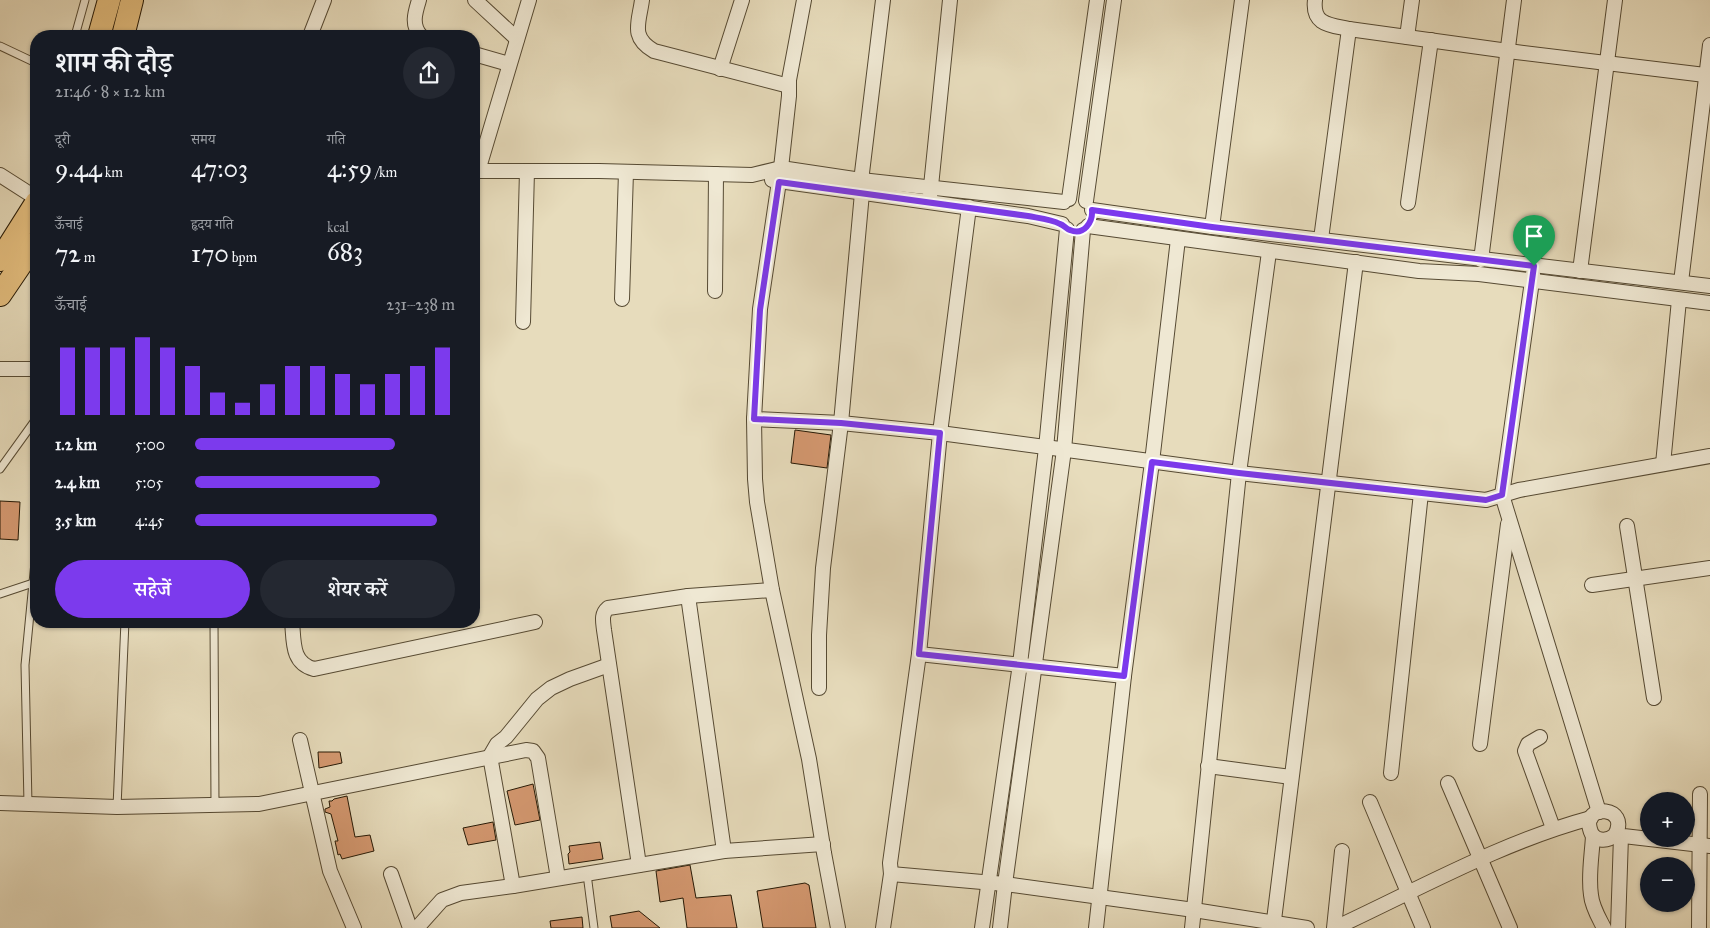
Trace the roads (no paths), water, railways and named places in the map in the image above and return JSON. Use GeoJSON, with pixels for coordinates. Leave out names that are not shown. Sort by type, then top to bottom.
{"type":"FeatureCollection","features":[{"type":"Feature","properties":{"kind":"highway"},"geometry":{"type":"LineString","coordinates":[[101,30],[109,0]]}},
{"type":"Feature","properties":{"kind":"highway"},"geometry":{"type":"LineString","coordinates":[[124,30],[132,0]]}},
{"type":"Feature","properties":{"kind":"highway"},"geometry":{"type":"LineString","coordinates":[[0,260],[30,212]]}},
{"type":"Feature","properties":{"kind":"highway"},"geometry":{"type":"LineString","coordinates":[[0,295],[30,251]]}},
{"type":"Feature","properties":{"kind":"street"},"geometry":{"type":"LineString","coordinates":[[312,30],[324,0]]}},
{"type":"Feature","properties":{"kind":"street"},"geometry":{"type":"LineString","coordinates":[[418,30],[414,23],[419,0]]}},
{"type":"Feature","properties":{"kind":"street"},"geometry":{"type":"LineString","coordinates":[[476,0],[517,39]]}},
{"type":"Feature","properties":{"kind":"street"},"geometry":{"type":"LineString","coordinates":[[480,158],[529,0]]}},
{"type":"Feature","properties":{"kind":"street"},"geometry":{"type":"LineString","coordinates":[[642,0],[638,29],[639,39],[645,46],[654,51],[789,86]]}},
{"type":"Feature","properties":{"kind":"street"},"geometry":{"type":"LineString","coordinates":[[720,69],[742,0]]}},
{"type":"Feature","properties":{"kind":"street"},"geometry":{"type":"LineString","coordinates":[[804,0],[789,86],[781,168],[760,310],[754,419],[756,502],[772,590],[809,759],[838,928]]}},
{"type":"Feature","properties":{"kind":"street"},"geometry":{"type":"LineString","coordinates":[[819,688],[819,635],[823,568],[841,423],[861,186],[883,0]]}},
{"type":"Feature","properties":{"kind":"street"},"geometry":{"type":"LineString","coordinates":[[930,202],[950,0]]}},
{"type":"Feature","properties":{"kind":"street"},"geometry":{"type":"LineString","coordinates":[[982,928],[1020,664],[1046,448],[1064,227],[1059,214],[1060,207],[1066,200],[1097,0]]}},
{"type":"Feature","properties":{"kind":"street"},"geometry":{"type":"LineString","coordinates":[[1000,928],[1064,450],[1086,228],[1091,222],[1089,205],[1114,0]]}},
{"type":"Feature","properties":{"kind":"street"},"geometry":{"type":"LineString","coordinates":[[1212,227],[1242,0]]}},
{"type":"Feature","properties":{"kind":"street"},"geometry":{"type":"LineString","coordinates":[[1315,0],[1314,8],[1317,18],[1323,23],[1349,29],[1705,76]]}},
{"type":"Feature","properties":{"kind":"street"},"geometry":{"type":"LineString","coordinates":[[1407,37],[1412,0]]}},
{"type":"Feature","properties":{"kind":"street"},"geometry":{"type":"LineString","coordinates":[[1481,260],[1514,0]]}},
{"type":"Feature","properties":{"kind":"street"},"geometry":{"type":"LineString","coordinates":[[1580,271],[1615,0]]}},
{"type":"Feature","properties":{"kind":"street"},"geometry":{"type":"LineString","coordinates":[[1321,239],[1349,29]]}},
{"type":"Feature","properties":{"kind":"street"},"geometry":{"type":"LineString","coordinates":[[1408,203],[1431,40]]}},
{"type":"Feature","properties":{"kind":"street"},"geometry":{"type":"LineString","coordinates":[[1681,282],[1710,45]]}},
{"type":"Feature","properties":{"kind":"street"},"geometry":{"type":"LineString","coordinates":[[480,56],[509,64]]}},
{"type":"Feature","properties":{"kind":"street"},"geometry":{"type":"LineString","coordinates":[[752,175],[781,168],[930,202],[1028,216],[1074,231],[1086,228],[1419,271],[1479,274],[1710,303]]}},
{"type":"Feature","properties":{"kind":"street"},"geometry":{"type":"LineString","coordinates":[[480,171],[752,175],[779,182],[931,187],[1066,200],[1080,198],[1089,205],[1212,227],[1710,286]]}},
{"type":"Feature","properties":{"kind":"street"},"geometry":{"type":"LineString","coordinates":[[523,322],[527,171]]}},
{"type":"Feature","properties":{"kind":"street"},"geometry":{"type":"LineString","coordinates":[[622,299],[626,172]]}},
{"type":"Feature","properties":{"kind":"street"},"geometry":{"type":"LineString","coordinates":[[715,291],[716,174]]}},
{"type":"Feature","properties":{"kind":"street"},"geometry":{"type":"LineString","coordinates":[[0,175],[30,194]]}},
{"type":"Feature","properties":{"kind":"street"},"geometry":{"type":"LineString","coordinates":[[883,928],[891,874],[890,863],[919,654],[940,433],[969,207]]}},
{"type":"Feature","properties":{"kind":"street"},"geometry":{"type":"LineString","coordinates":[[1096,928],[1124,676],[1152,462],[1178,239]]}},
{"type":"Feature","properties":{"kind":"street"},"geometry":{"type":"LineString","coordinates":[[1192,928],[1239,473],[1269,252]]}},
{"type":"Feature","properties":{"kind":"street"},"geometry":{"type":"LineString","coordinates":[[1273,925],[1356,262]]}},
{"type":"Feature","properties":{"kind":"street"},"geometry":{"type":"LineString","coordinates":[[1534,266],[1502,495],[1595,815],[1589,827],[1593,836],[1590,879],[1591,896],[1596,914],[1604,928]]}},
{"type":"Feature","properties":{"kind":"street"},"geometry":{"type":"LineString","coordinates":[[1663,464],[1679,300]]}},
{"type":"Feature","properties":{"kind":"street"},"geometry":{"type":"LineString","coordinates":[[0,368],[30,368]]}},
{"type":"Feature","properties":{"kind":"street"},"geometry":{"type":"LineString","coordinates":[[754,419],[841,423],[940,433],[1239,473],[1486,500],[1519,490],[1710,456]]}},
{"type":"Feature","properties":{"kind":"street"},"geometry":{"type":"LineString","coordinates":[[1391,773],[1421,493]]}},
{"type":"Feature","properties":{"kind":"street"},"geometry":{"type":"LineString","coordinates":[[1480,744],[1509,518]]}},
{"type":"Feature","properties":{"kind":"street"},"geometry":{"type":"LineString","coordinates":[[1627,526],[1654,698]]}},
{"type":"Feature","properties":{"kind":"street"},"geometry":{"type":"LineString","coordinates":[[1592,585],[1710,568]]}},
{"type":"Feature","properties":{"kind":"street"},"geometry":{"type":"LineString","coordinates":[[639,865],[603,617],[604,611],[608,608],[688,596],[772,590]]}},
{"type":"Feature","properties":{"kind":"street"},"geometry":{"type":"LineString","coordinates":[[688,596],[724,851]]}},
{"type":"Feature","properties":{"kind":"street"},"geometry":{"type":"LineString","coordinates":[[293,628],[298,659],[304,667],[314,669],[535,622]]}},
{"type":"Feature","properties":{"kind":"street"},"geometry":{"type":"LineString","coordinates":[[919,654],[1124,676]]}},
{"type":"Feature","properties":{"kind":"street"},"geometry":{"type":"LineString","coordinates":[[513,886],[490,756],[497,744],[506,737],[537,699],[551,688],[610,665]]}},
{"type":"Feature","properties":{"kind":"street"},"geometry":{"type":"LineString","coordinates":[[1540,737],[1528,744],[1525,751],[1553,828]]}},
{"type":"Feature","properties":{"kind":"street"},"geometry":{"type":"LineString","coordinates":[[300,740],[330,871],[354,928]]}},
{"type":"Feature","properties":{"kind":"street"},"geometry":{"type":"LineString","coordinates":[[0,802],[117,807],[259,804],[526,750],[533,751],[538,758],[558,878]]}},
{"type":"Feature","properties":{"kind":"street"},"geometry":{"type":"LineString","coordinates":[[1208,766],[1291,777]]}},
{"type":"Feature","properties":{"kind":"street"},"geometry":{"type":"LineString","coordinates":[[1448,783],[1510,928]]}},
{"type":"Feature","properties":{"kind":"street"},"geometry":{"type":"LineString","coordinates":[[1699,928],[1705,846],[1700,794]]}},
{"type":"Feature","properties":{"kind":"street"},"geometry":{"type":"LineString","coordinates":[[1370,802],[1423,928]]}},
{"type":"Feature","properties":{"kind":"street"},"geometry":{"type":"LineString","coordinates":[[1335,928],[1481,859],[1553,828],[1608,811],[1616,817],[1618,826],[1618,928]]}},
{"type":"Feature","properties":{"kind":"street"},"geometry":{"type":"LineString","coordinates":[[1593,836],[1597,839],[1607,840],[1618,835],[1705,846]]}},
{"type":"Feature","properties":{"kind":"street"},"geometry":{"type":"LineString","coordinates":[[417,928],[437,904],[451,896],[724,851],[823,844]]}},
{"type":"Feature","properties":{"kind":"street"},"geometry":{"type":"LineString","coordinates":[[1335,928],[1342,852]]}},
{"type":"Feature","properties":{"kind":"street"},"geometry":{"type":"LineString","coordinates":[[391,874],[410,928]]}},
{"type":"Feature","properties":{"kind":"street"},"geometry":{"type":"LineString","coordinates":[[891,874],[1005,884],[1194,910],[1273,925],[1307,928]]}},
{"type":"Feature","properties":{"kind":"lane"},"geometry":{"type":"LineString","coordinates":[[77,30],[85,0]]}},
{"type":"Feature","properties":{"kind":"lane"},"geometry":{"type":"LineString","coordinates":[[0,46],[30,60]]}},
{"type":"Feature","properties":{"kind":"lane"},"geometry":{"type":"LineString","coordinates":[[0,469],[30,427]]}},
{"type":"Feature","properties":{"kind":"lane"},"geometry":{"type":"LineString","coordinates":[[0,594],[30,584]]}},
{"type":"Feature","properties":{"kind":"lane"},"geometry":{"type":"LineString","coordinates":[[28,804],[25,665],[30,614]]}},
{"type":"Feature","properties":{"kind":"lane"},"geometry":{"type":"LineString","coordinates":[[117,807],[125,628]]}},
{"type":"Feature","properties":{"kind":"lane"},"geometry":{"type":"LineString","coordinates":[[214,628],[215,805]]}},
{"type":"Feature","properties":{"kind":"lane"},"geometry":{"type":"LineString","coordinates":[[587,874],[594,928]]}}]}
